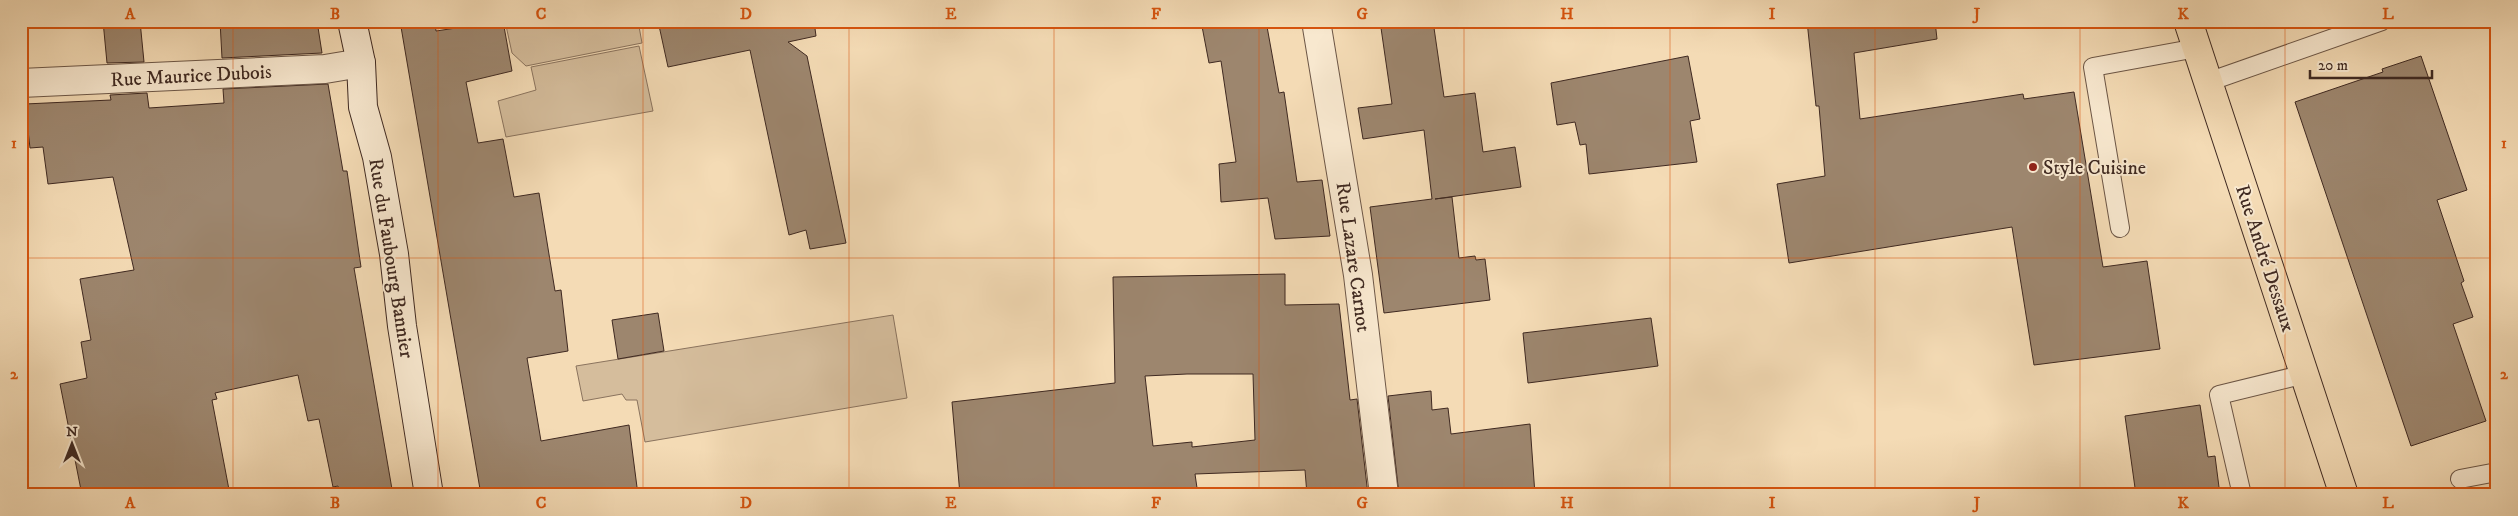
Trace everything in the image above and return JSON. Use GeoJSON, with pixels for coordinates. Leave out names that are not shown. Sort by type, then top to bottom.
{"type":"FeatureCollection","features":[{"type":"Feature","properties":{"kind":"main road","name":"Rue André Dessaux"},"geometry":{"type":"LineString","coordinates":[[2188,21],[2344,495]]}},
{"type":"Feature","properties":{"kind":"street","name":"Rue du Faubourg Bannier"},"geometry":{"type":"LineString","coordinates":[[352,21],[361,62],[363,107],[377,157],[392,244],[402,326],[430,495]]}},
{"type":"Feature","properties":{"kind":"street","name":"Rue Lazare Carnot"},"geometry":{"type":"LineString","coordinates":[[1316,21],[1358,275],[1384,495]]}},
{"type":"Feature","properties":{"kind":"street","name":"Rue Maurice Dubois"},"geometry":{"type":"LineString","coordinates":[[21,83],[325,69],[361,62]]}},
{"type":"Feature","properties":{"kind":"lane"},"geometry":{"type":"LineString","coordinates":[[2208,82],[2382,21]]}},
{"type":"Feature","properties":{"kind":"lane"},"geometry":{"type":"LineString","coordinates":[[2120,228],[2094,67],[2197,48]]}},
{"type":"Feature","properties":{"kind":"lane"},"geometry":{"type":"LineString","coordinates":[[2242,495],[2219,395],[2304,374]]}},
{"type":"Feature","properties":{"kind":"lane"},"geometry":{"type":"LineString","coordinates":[[2460,479],[2497,472]]}},
{"type":"Feature","properties":{"kind":"shaded area"},"geometry":{"type":"Polygon","coordinates":[[[505,21],[638,21],[642,43],[526,66],[512,53],[505,21]]]}},
{"type":"Feature","properties":{"kind":"shaded area"},"geometry":{"type":"Polygon","coordinates":[[[639,46],[653,111],[506,137],[498,101],[536,90],[531,67],[639,46]]]}},
{"type":"Feature","properties":{"kind":"shaded area"},"geometry":{"type":"Polygon","coordinates":[[[893,315],[907,398],[645,442],[637,400],[626,400],[622,394],[583,401],[576,366],[893,315]]]}},
{"type":"Feature","properties":{"kind":"building"},"geometry":{"type":"Polygon","coordinates":[[[103,21],[140,21],[144,62],[107,63],[103,21]]]}},
{"type":"Feature","properties":{"kind":"building"},"geometry":{"type":"Polygon","coordinates":[[[220,21],[317,21],[322,53],[222,58],[220,21]]]}},
{"type":"Feature","properties":{"kind":"building"},"geometry":{"type":"Polygon","coordinates":[[[400,21],[435,21],[436,31],[503,21],[512,71],[466,82],[478,143],[503,139],[514,197],[539,193],[555,291],[561,290],[568,351],[527,358],[541,441],[629,425],[638,495],[481,495],[400,21]]]}},
{"type":"Feature","properties":{"kind":"building"},"geometry":{"type":"Polygon","coordinates":[[[658,21],[814,21],[816,36],[788,42],[807,56],[846,243],[810,249],[806,230],[789,235],[750,50],[668,67],[658,21]]]}},
{"type":"Feature","properties":{"kind":"building"},"geometry":{"type":"Polygon","coordinates":[[[1201,21],[1266,21],[1279,93],[1284,92],[1297,182],[1322,180],[1330,236],[1275,239],[1268,198],[1221,202],[1219,164],[1236,162],[1221,61],[1209,63],[1201,21]]]}},
{"type":"Feature","properties":{"kind":"building"},"geometry":{"type":"Polygon","coordinates":[[[1380,21],[1433,21],[1444,97],[1475,93],[1483,152],[1515,147],[1521,187],[1435,199],[1452,197],[1459,258],[1475,256],[1476,260],[1485,259],[1490,300],[1384,313],[1370,207],[1432,199],[1424,130],[1363,139],[1358,108],[1392,104],[1380,21]]]}},
{"type":"Feature","properties":{"kind":"building"},"geometry":{"type":"Polygon","coordinates":[[[1807,21],[1935,21],[1937,39],[1854,53],[1860,119],[2023,94],[2024,99],[2074,92],[2103,267],[2147,261],[2160,349],[2034,365],[2012,227],[1789,263],[1777,184],[1825,176],[1819,106],[1816,106],[1807,21]]]}},
{"type":"Feature","properties":{"kind":"building"},"geometry":{"type":"Polygon","coordinates":[[[1688,56],[1700,119],[1690,121],[1697,162],[1589,174],[1586,144],[1580,145],[1575,122],[1557,125],[1551,83],[1688,56]]]}},
{"type":"Feature","properties":{"kind":"building"},"geometry":{"type":"Polygon","coordinates":[[[2421,56],[2467,190],[2437,200],[2464,281],[2461,283],[2473,317],[2453,324],[2486,421],[2411,446],[2295,102],[2383,72],[2382,69],[2421,56]]]}},
{"type":"Feature","properties":{"kind":"building"},"geometry":{"type":"Polygon","coordinates":[[[328,84],[343,171],[347,171],[361,267],[354,268],[393,495],[340,495],[338,486],[333,487],[319,419],[308,421],[298,375],[215,393],[217,399],[212,400],[230,495],[82,495],[60,384],[87,378],[81,342],[91,340],[80,279],[134,270],[113,177],[48,184],[43,147],[30,148],[25,104],[111,100],[110,95],[147,93],[149,108],[224,103],[223,89],[328,84]]]}},
{"type":"Feature","properties":{"kind":"building"},"geometry":{"type":"Polygon","coordinates":[[[1285,274],[1285,305],[1339,304],[1350,400],[1357,399],[1368,495],[1307,495],[1305,470],[1195,474],[1198,495],[960,495],[952,402],[1115,383],[1113,277],[1285,274]],[[1253,374],[1145,376],[1153,446],[1192,442],[1192,447],[1255,440],[1253,374]]]}},
{"type":"Feature","properties":{"kind":"building"},"geometry":{"type":"Polygon","coordinates":[[[658,313],[664,351],[618,359],[612,320],[658,313]]]}},
{"type":"Feature","properties":{"kind":"building"},"geometry":{"type":"Polygon","coordinates":[[[1651,318],[1658,366],[1528,383],[1523,333],[1651,318]]]}},
{"type":"Feature","properties":{"kind":"building"},"geometry":{"type":"Polygon","coordinates":[[[1431,391],[1432,410],[1448,408],[1451,434],[1530,424],[1535,495],[1399,495],[1388,396],[1431,391]]]}},
{"type":"Feature","properties":{"kind":"building"},"geometry":{"type":"Polygon","coordinates":[[[2200,405],[2208,457],[2215,456],[2220,495],[2136,495],[2125,416],[2200,405]]]}},
{"type":"Feature","properties":{"kind":"place","name":"Style Cuisine"},"geometry":{"type":"Point","coordinates":[2033,167]}}]}
